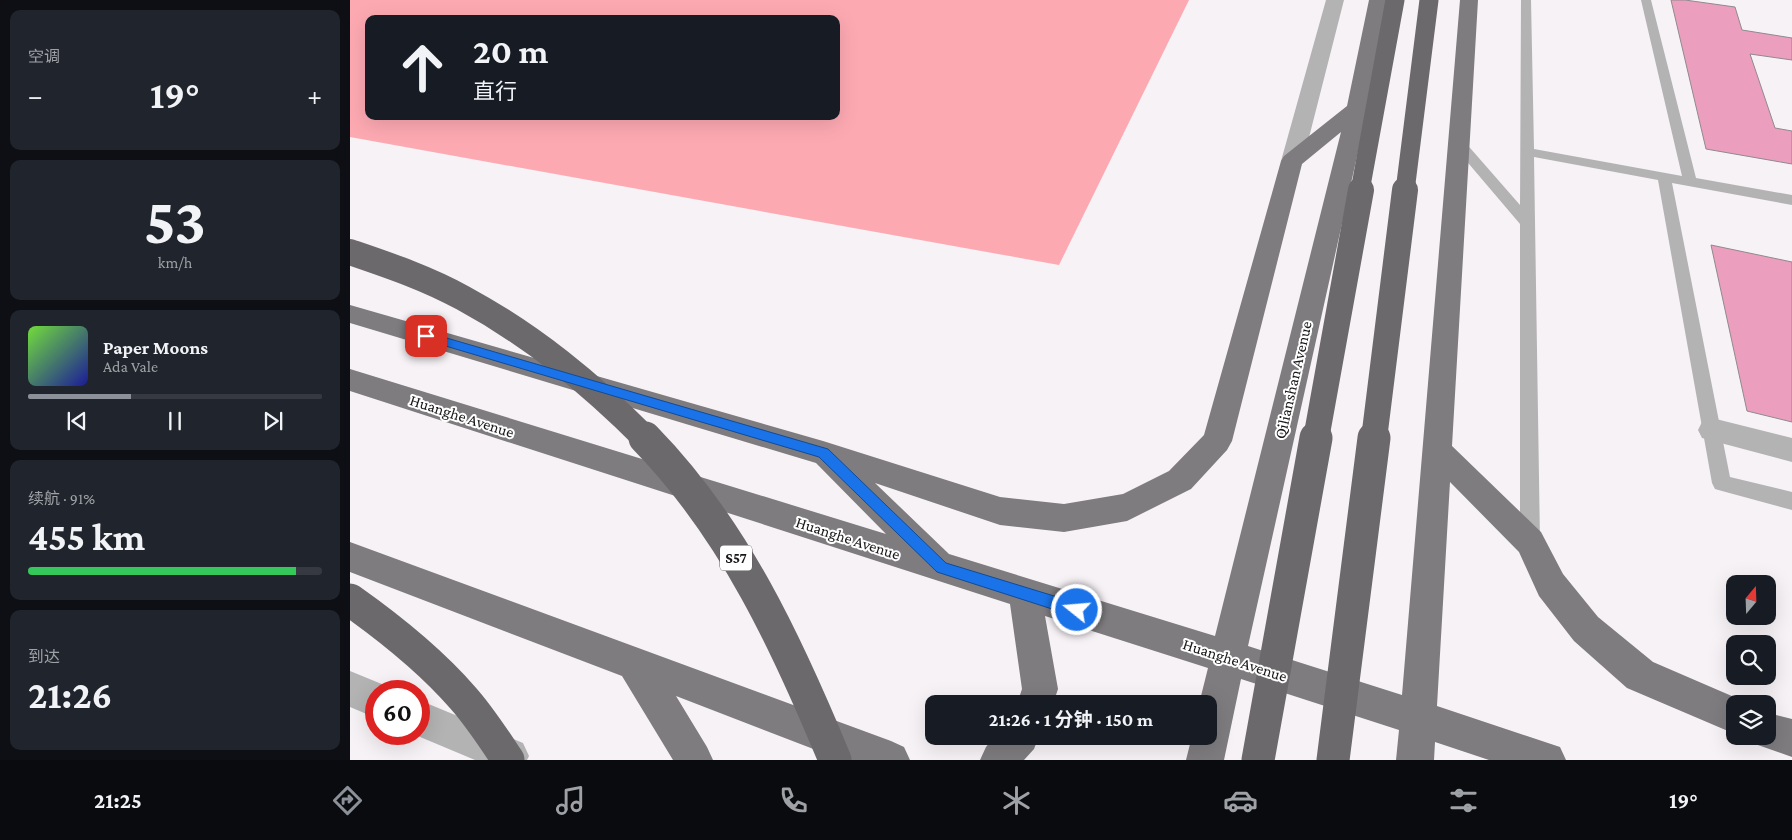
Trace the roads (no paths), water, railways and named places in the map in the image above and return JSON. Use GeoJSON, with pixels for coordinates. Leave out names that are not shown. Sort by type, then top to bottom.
{"type":"FeatureCollection","features":[{"type":"Feature","properties":{"kind":"highway"},"geometry":{"type":"LineString","coordinates":[[1258,760],[1396,0]]}},
{"type":"Feature","properties":{"kind":"highway"},"geometry":{"type":"LineString","coordinates":[[1333,760],[1429,0]]}},
{"type":"Feature","properties":{"kind":"highway","name":"S57"},"geometry":{"type":"LineString","coordinates":[[350,252],[403,271],[452,293],[501,319],[548,350],[593,386],[637,428],[681,478],[728,544],[763,604],[804,684],[835,760]]}},
{"type":"Feature","properties":{"kind":"highway"},"geometry":{"type":"LineString","coordinates":[[350,600],[390,628],[435,668],[477,715],[508,760]]}},
{"type":"Feature","properties":{"kind":"main road","name":"Qilianshan Avenue"},"geometry":{"type":"LineString","coordinates":[[1205,760],[1227,657],[1358,107],[1378,0]]}},
{"type":"Feature","properties":{"kind":"main road"},"geometry":{"type":"LineString","coordinates":[[1415,760],[1469,0]]}},
{"type":"Feature","properties":{"kind":"main road"},"geometry":{"type":"LineString","coordinates":[[350,314],[823,453],[1000,511],[1064,518],[1128,506],[1180,480],[1217,441],[1292,161],[1358,107]]}},
{"type":"Feature","properties":{"kind":"main road","name":"Huanghe Avenue"},"geometry":{"type":"LineString","coordinates":[[350,380],[1547,760]]}},
{"type":"Feature","properties":{"kind":"main road"},"geometry":{"type":"LineString","coordinates":[[1437,450],[1530,542],[1551,584],[1586,629],[1640,675],[1726,712]]}},
{"type":"Feature","properties":{"kind":"main road"},"geometry":{"type":"LineString","coordinates":[[823,453],[942,568]]}},
{"type":"Feature","properties":{"kind":"main road"},"geometry":{"type":"LineString","coordinates":[[350,557],[891,760]]}},
{"type":"Feature","properties":{"kind":"main road"},"geometry":{"type":"LineString","coordinates":[[1024,594],[1040,689],[1038,695]]}},
{"type":"Feature","properties":{"kind":"main road"},"geometry":{"type":"LineString","coordinates":[[634,663],[694,760]]}},
{"type":"Feature","properties":{"kind":"main road"},"geometry":{"type":"LineString","coordinates":[[1776,733],[1792,738]]}},
{"type":"Feature","properties":{"kind":"main road"},"geometry":{"type":"LineString","coordinates":[[999,760],[1013,745]]}},
{"type":"Feature","properties":{"kind":"street"},"geometry":{"type":"LineString","coordinates":[[1292,161],[1335,0]]}},
{"type":"Feature","properties":{"kind":"street"},"geometry":{"type":"LineString","coordinates":[[1712,430],[1792,450]]}},
{"type":"Feature","properties":{"kind":"street"},"geometry":{"type":"LineString","coordinates":[[350,689],[365,695]]}},
{"type":"Feature","properties":{"kind":"street"},"geometry":{"type":"LineString","coordinates":[[430,723],[519,760]]}},
{"type":"Feature","properties":{"kind":"lane"},"geometry":{"type":"LineString","coordinates":[[1526,0],[1530,542]]}},
{"type":"Feature","properties":{"kind":"lane"},"geometry":{"type":"LineString","coordinates":[[1646,0],[1690,182]]}},
{"type":"Feature","properties":{"kind":"lane"},"geometry":{"type":"LineString","coordinates":[[1459,144],[1528,223]]}},
{"type":"Feature","properties":{"kind":"lane"},"geometry":{"type":"LineString","coordinates":[[1527,152],[1792,200]]}},
{"type":"Feature","properties":{"kind":"lane"},"geometry":{"type":"LineString","coordinates":[[1664,176],[1722,483],[1792,501]]}}]}
